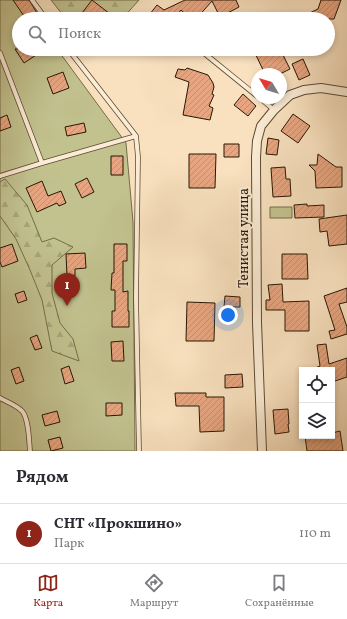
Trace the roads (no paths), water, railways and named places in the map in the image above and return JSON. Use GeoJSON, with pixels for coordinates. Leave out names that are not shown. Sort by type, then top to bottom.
{"type":"FeatureCollection","features":[{"type":"Feature","properties":{"kind":"street","name":"Тенистая улица"},"geometry":{"type":"LineString","coordinates":[[262,451],[257,323],[257,141],[262,126],[274,110],[290,95],[304,90],[321,88],[347,92]]}},
{"type":"Feature","properties":{"kind":"lane"},"geometry":{"type":"LineString","coordinates":[[32,0],[41,12]]}},
{"type":"Feature","properties":{"kind":"lane"},"geometry":{"type":"LineString","coordinates":[[0,53],[42,163]]}},
{"type":"Feature","properties":{"kind":"lane"},"geometry":{"type":"LineString","coordinates":[[73,56],[136,136],[138,157],[136,297],[139,451]]}},
{"type":"Feature","properties":{"kind":"lane"},"geometry":{"type":"LineString","coordinates":[[208,56],[251,91]]}},
{"type":"Feature","properties":{"kind":"lane"},"geometry":{"type":"LineString","coordinates":[[267,104],[274,110]]}},
{"type":"Feature","properties":{"kind":"lane"},"geometry":{"type":"LineString","coordinates":[[0,176],[136,136]]}},
{"type":"Feature","properties":{"kind":"lane"},"geometry":{"type":"LineString","coordinates":[[0,398],[23,412],[28,427],[30,451]]}},
{"type":"Feature","properties":{"kind":"place","name":"СНТ «Прокшино»"},"geometry":{"type":"Point","coordinates":[67,306]}}]}
